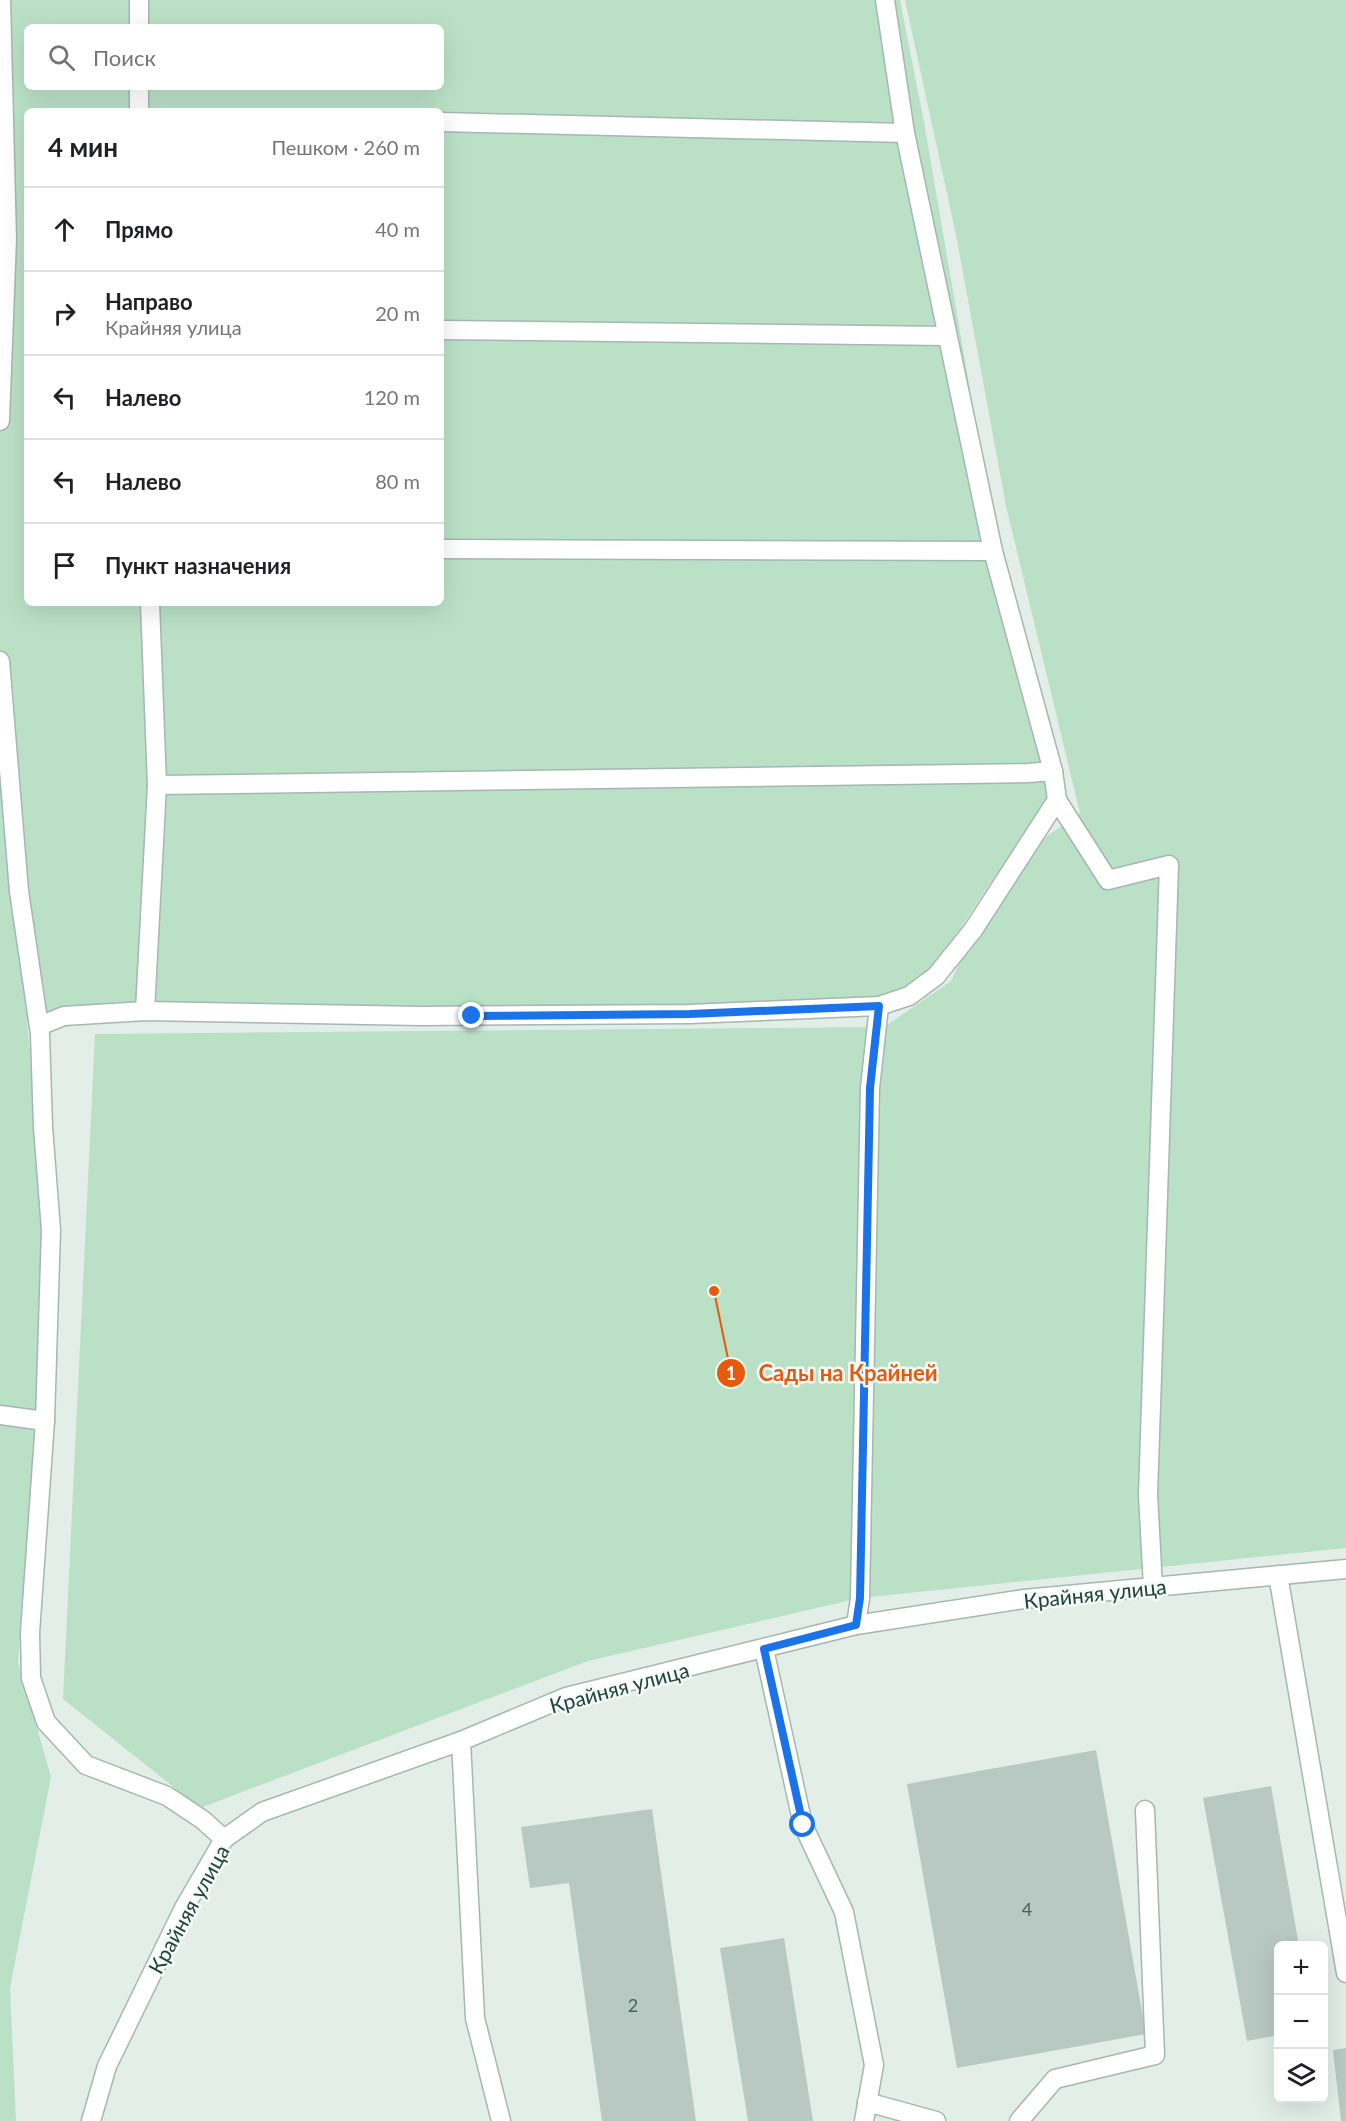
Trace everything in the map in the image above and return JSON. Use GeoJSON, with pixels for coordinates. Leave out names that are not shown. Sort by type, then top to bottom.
{"type":"FeatureCollection","features":[{"type":"Feature","properties":{"kind":"street"},"geometry":{"type":"LineString","coordinates":[[0,422],[7,239],[2,0]]}},
{"type":"Feature","properties":{"kind":"street"},"geometry":{"type":"LineString","coordinates":[[139,0],[139,24]]}},
{"type":"Feature","properties":{"kind":"street"},"geometry":{"type":"LineString","coordinates":[[885,0],[905,133],[993,551],[1053,771],[1057,801],[1108,880],[1169,865],[1148,1495],[1153,1587]]}},
{"type":"Feature","properties":{"kind":"street"},"geometry":{"type":"LineString","coordinates":[[139,90],[139,108]]}},
{"type":"Feature","properties":{"kind":"street"},"geometry":{"type":"LineString","coordinates":[[444,122],[905,133]]}},
{"type":"Feature","properties":{"kind":"street"},"geometry":{"type":"LineString","coordinates":[[444,330],[947,336]]}},
{"type":"Feature","properties":{"kind":"street"},"geometry":{"type":"LineString","coordinates":[[444,549],[993,551]]}},
{"type":"Feature","properties":{"kind":"street"},"geometry":{"type":"LineString","coordinates":[[145,1011],[157,785],[150,606]]}},
{"type":"Feature","properties":{"kind":"street"},"geometry":{"type":"LineString","coordinates":[[0,661],[3,726],[19,891],[39,1026],[43,1127],[51,1230],[45,1421],[30,1633],[31,1678],[46,1722],[86,1765],[167,1796],[203,1820],[224,1839]]}},
{"type":"Feature","properties":{"kind":"street"},"geometry":{"type":"LineString","coordinates":[[157,785],[1053,771]]}},
{"type":"Feature","properties":{"kind":"street"},"geometry":{"type":"LineString","coordinates":[[39,1026],[64,1016],[145,1011],[421,1016],[690,1014],[879,1006],[909,996],[936,976],[973,930],[1057,801]]}},
{"type":"Feature","properties":{"kind":"street"},"geometry":{"type":"LineString","coordinates":[[856,1625],[860,1598],[870,1088],[879,1006]]}},
{"type":"Feature","properties":{"kind":"street"},"geometry":{"type":"LineString","coordinates":[[0,1416],[45,1421]]}},
{"type":"Feature","properties":{"kind":"street","name":"Крайняя улица"},"geometry":{"type":"LineString","coordinates":[[91,2121],[107,2066],[184,1908],[224,1839],[262,1812],[461,1741],[566,1697],[856,1625],[1024,1599],[1346,1569]]}},
{"type":"Feature","properties":{"kind":"street"},"geometry":{"type":"LineString","coordinates":[[1278,1575],[1346,1973]]}},
{"type":"Feature","properties":{"kind":"street"},"geometry":{"type":"LineString","coordinates":[[764,1649],[803,1825],[844,1912],[874,2065],[864,2121]]}},
{"type":"Feature","properties":{"kind":"street"},"geometry":{"type":"LineString","coordinates":[[461,1741],[475,2018],[501,2121]]}},
{"type":"Feature","properties":{"kind":"street"},"geometry":{"type":"LineString","coordinates":[[1019,2121],[1055,2079],[1155,2055],[1145,1810]]}},
{"type":"Feature","properties":{"kind":"street"},"geometry":{"type":"LineString","coordinates":[[867,2102],[936,2121]]}},
{"type":"Feature","properties":{"kind":"green space"},"geometry":{"type":"Polygon","coordinates":[[[0,0],[900,0],[924,122],[993,524],[1052,801],[988,886],[919,993],[868,1011],[585,1005],[27,1022],[50,1246],[18,1662],[51,1777],[10,1988],[16,2121],[0,2121],[0,0]]]}},
{"type":"Feature","properties":{"kind":"green space"},"geometry":{"type":"Polygon","coordinates":[[[905,0],[1346,0],[1346,1548],[860,1598],[588,1661],[200,1808],[63,1699],[95,1034],[884,1027],[951,981],[1006,865],[1080,813],[1006,506],[956,235],[905,0]]]}},
{"type":"Feature","properties":{"kind":"building"},"geometry":{"type":"Polygon","coordinates":[[[1096,1750],[1146,2034],[957,2068],[907,1784],[1096,1750]]]}},
{"type":"Feature","properties":{"kind":"building"},"geometry":{"type":"Polygon","coordinates":[[[1271,1786],[1298,1941],[1274,1941],[1274,2036],[1247,2041],[1203,1798],[1271,1786]]]}},
{"type":"Feature","properties":{"kind":"building"},"geometry":{"type":"Polygon","coordinates":[[[652,1809],[696,2121],[602,2121],[569,1883],[530,1888],[521,1827],[652,1809]]]}},
{"type":"Feature","properties":{"kind":"building"},"geometry":{"type":"Polygon","coordinates":[[[784,1938],[813,2121],[748,2121],[720,1948],[784,1938]]]}},
{"type":"Feature","properties":{"kind":"building"},"geometry":{"type":"Polygon","coordinates":[[[1346,2048],[1346,2121],[1341,2121],[1333,2050],[1346,2048]]]}},
{"type":"Feature","properties":{"kind":"place","name":"Сады на Крайней"},"geometry":{"type":"Point","coordinates":[714,1291]}},
{"type":"Feature","properties":{"kind":"route"},"geometry":{"type":"LineString","coordinates":[[472,1016],[690,1014],[879,1006],[870,1088],[860,1598],[856,1625],[764,1649],[803,1825]]}}]}
